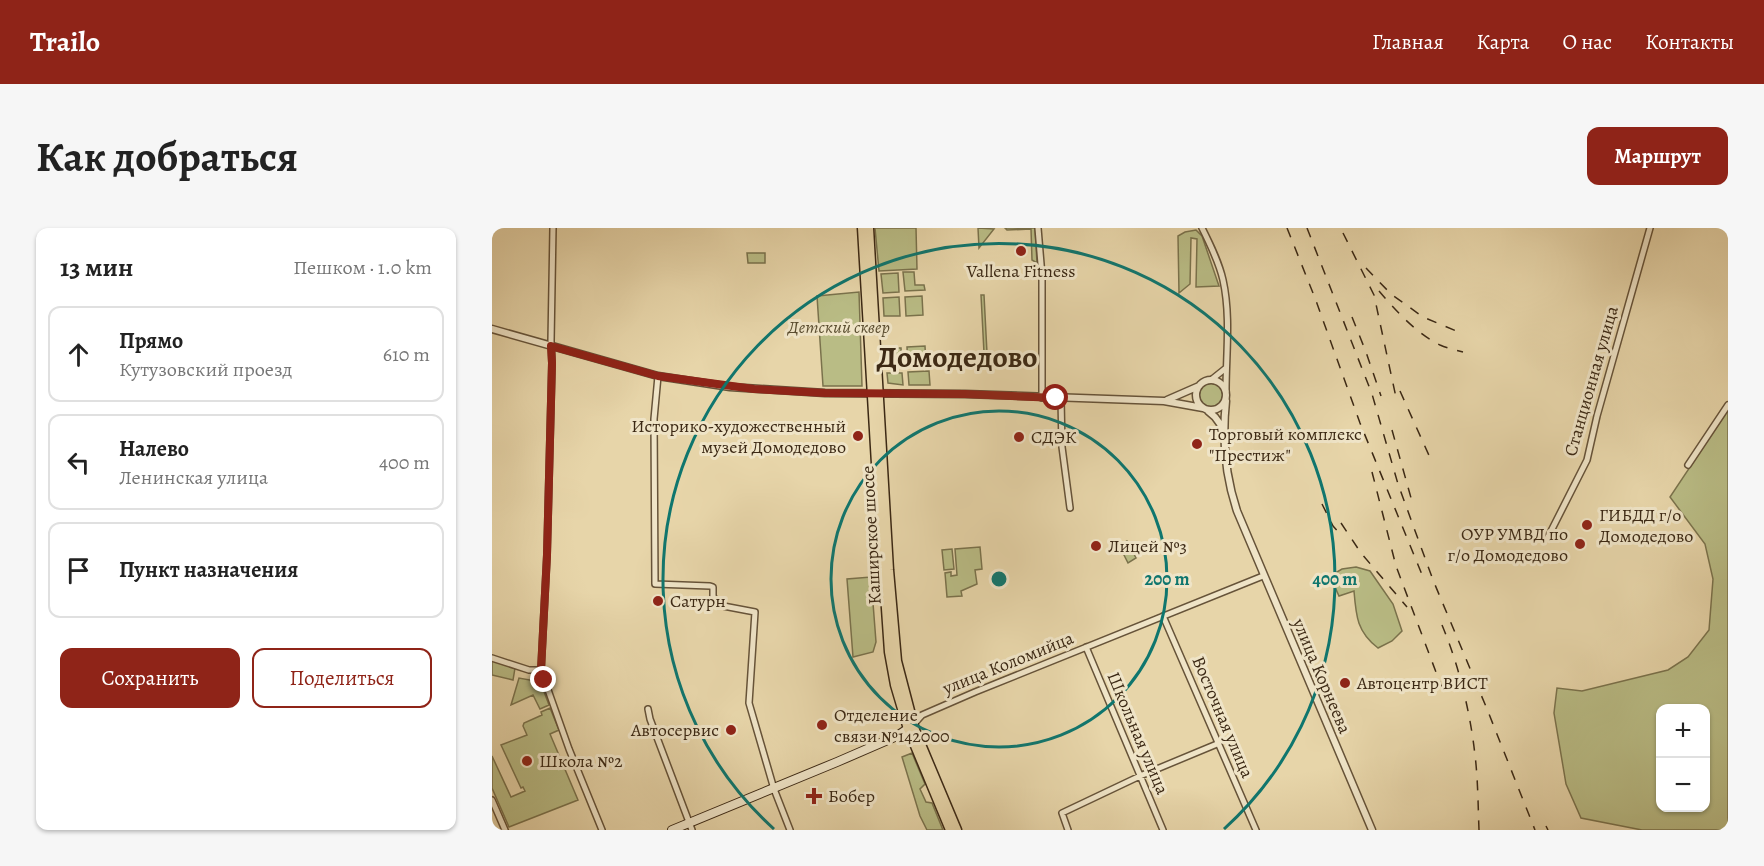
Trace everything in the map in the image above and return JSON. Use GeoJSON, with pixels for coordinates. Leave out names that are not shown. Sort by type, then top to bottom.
{"type":"FeatureCollection","features":[{"type":"Feature","properties":{"kind":"main road","name":"Каширское шоссе"},"geometry":{"type":"LineString","coordinates":[[862,228],[894,637],[911,727],[950,830]]}},
{"type":"Feature","properties":{"kind":"main road","name":"Каширское шоссе"},"geometry":{"type":"LineString","coordinates":[[869,228],[875,394]]}},
{"type":"Feature","properties":{"kind":"main road","name":"Каширское шоссе"},"geometry":{"type":"LineString","coordinates":[[911,727],[957,830]]}},
{"type":"Feature","properties":{"kind":"main road","name":"улица Коломийца"},"geometry":{"type":"LineString","coordinates":[[672,830],[690,826],[911,727]]}},
{"type":"Feature","properties":{"kind":"street"},"geometry":{"type":"LineString","coordinates":[[553,228],[547,555],[541,670],[602,830]]}},
{"type":"Feature","properties":{"kind":"street"},"geometry":{"type":"LineString","coordinates":[[1038,228],[1042,276],[1042,398]]}},
{"type":"Feature","properties":{"kind":"street"},"geometry":{"type":"LineString","coordinates":[[492,328],[658,376],[754,389],[1164,401],[1217,409],[1226,400],[1227,312],[1224,284],[1202,228]]}},
{"type":"Feature","properties":{"kind":"street","name":"Станционная улица"},"geometry":{"type":"LineString","coordinates":[[1548,537],[1587,460],[1597,416],[1650,228]]}},
{"type":"Feature","properties":{"kind":"street"},"geometry":{"type":"LineString","coordinates":[[1164,401],[1211,380],[1226,368]]}},
{"type":"Feature","properties":{"kind":"street"},"geometry":{"type":"LineString","coordinates":[[658,376],[654,419],[654,584],[714,587],[713,596],[718,605],[755,612],[749,703],[774,789],[790,830]]}},
{"type":"Feature","properties":{"kind":"street"},"geometry":{"type":"LineString","coordinates":[[1211,380],[1220,382],[1226,392]]}},
{"type":"Feature","properties":{"kind":"street"},"geometry":{"type":"LineString","coordinates":[[1200,385],[1196,397],[1223,429]]}},
{"type":"Feature","properties":{"kind":"street"},"geometry":{"type":"LineString","coordinates":[[1061,399],[1062,447],[1070,508]]}},
{"type":"Feature","properties":{"kind":"street","name":"улица Корнеева"},"geometry":{"type":"LineString","coordinates":[[1226,400],[1223,429],[1235,506],[1372,830]]}},
{"type":"Feature","properties":{"kind":"street"},"geometry":{"type":"LineString","coordinates":[[1688,465],[1728,405]]}},
{"type":"Feature","properties":{"kind":"street","name":"улица Коломийца"},"geometry":{"type":"LineString","coordinates":[[911,727],[922,715],[1263,576]]}},
{"type":"Feature","properties":{"kind":"street","name":"Восточная улица"},"geometry":{"type":"LineString","coordinates":[[1163,616],[1256,830]]}},
{"type":"Feature","properties":{"kind":"street","name":"Школьная улица"},"geometry":{"type":"LineString","coordinates":[[1086,647],[1163,830]]}},
{"type":"Feature","properties":{"kind":"street"},"geometry":{"type":"LineString","coordinates":[[492,658],[529,669],[541,670]]}},
{"type":"Feature","properties":{"kind":"street"},"geometry":{"type":"LineString","coordinates":[[648,710],[690,826]]}},
{"type":"Feature","properties":{"kind":"street"},"geometry":{"type":"LineString","coordinates":[[1068,830],[1062,813],[1140,776],[1217,744]]}},
{"type":"Feature","properties":{"kind":"street"},"geometry":{"type":"LineString","coordinates":[[492,800],[506,830]]}},
{"type":"Feature","properties":{"kind":"green space"},"geometry":{"type":"Polygon","coordinates":[[[875,228],[916,228],[917,269],[879,271],[875,228]]]}},
{"type":"Feature","properties":{"kind":"green space"},"geometry":{"type":"Polygon","coordinates":[[[978,228],[994,229],[979,248],[978,228]]]}},
{"type":"Feature","properties":{"kind":"green space"},"geometry":{"type":"Polygon","coordinates":[[[1005,228],[1035,228],[1037,263],[1032,260],[1031,229],[1007,230],[1005,228]]]}},
{"type":"Feature","properties":{"kind":"green space"},"geometry":{"type":"Polygon","coordinates":[[[1196,230],[1202,236],[1219,286],[1196,287],[1197,239],[1191,238],[1190,284],[1179,293],[1178,236],[1196,230]]]}},
{"type":"Feature","properties":{"kind":"green space"},"geometry":{"type":"Polygon","coordinates":[[[747,253],[765,253],[765,263],[748,263],[747,253]]]}},
{"type":"Feature","properties":{"kind":"green space"},"geometry":{"type":"Polygon","coordinates":[[[903,272],[914,272],[915,285],[924,285],[925,290],[905,291],[903,272]]]}},
{"type":"Feature","properties":{"kind":"green space"},"geometry":{"type":"Polygon","coordinates":[[[898,273],[899,292],[883,293],[881,274],[898,273]]]}},
{"type":"Feature","properties":{"kind":"green space","name":"Детский сквер"},"geometry":{"type":"Polygon","coordinates":[[[859,292],[862,386],[823,386],[817,296],[859,292]]]}},
{"type":"Feature","properties":{"kind":"green space"},"geometry":{"type":"Polygon","coordinates":[[[981,295],[984,295],[987,353],[984,353],[981,295]]]}},
{"type":"Feature","properties":{"kind":"green space"},"geometry":{"type":"Polygon","coordinates":[[[922,296],[923,315],[906,316],[905,297],[922,296]]]}},
{"type":"Feature","properties":{"kind":"green space"},"geometry":{"type":"Polygon","coordinates":[[[899,297],[900,316],[884,316],[883,298],[899,297]]]}},
{"type":"Feature","properties":{"kind":"green space"},"geometry":{"type":"Polygon","coordinates":[[[925,346],[926,366],[908,367],[907,347],[925,346]]]}},
{"type":"Feature","properties":{"kind":"green space"},"geometry":{"type":"Polygon","coordinates":[[[888,348],[901,348],[902,367],[887,368],[888,348]]]}},
{"type":"Feature","properties":{"kind":"green space"},"geometry":{"type":"Polygon","coordinates":[[[929,371],[930,385],[909,385],[908,372],[929,371]]]}},
{"type":"Feature","properties":{"kind":"green space"},"geometry":{"type":"Polygon","coordinates":[[[887,373],[902,373],[903,385],[888,383],[887,373]]]}},
{"type":"Feature","properties":{"kind":"green space"},"geometry":{"type":"Polygon","coordinates":[[[1211,383],[1220,386],[1223,395],[1220,404],[1211,407],[1202,404],[1199,395],[1202,386],[1211,383]]]}},
{"type":"Feature","properties":{"kind":"green space"},"geometry":{"type":"Polygon","coordinates":[[[1728,410],[1728,830],[1642,830],[1581,818],[1566,784],[1554,713],[1557,688],[1582,691],[1668,670],[1688,657],[1709,630],[1713,579],[1705,544],[1670,497],[1728,410]]]}},
{"type":"Feature","properties":{"kind":"green space"},"geometry":{"type":"Polygon","coordinates":[[[1127,541],[1136,558],[1128,563],[1119,545],[1127,541]]]}},
{"type":"Feature","properties":{"kind":"green space"},"geometry":{"type":"Polygon","coordinates":[[[980,547],[982,569],[975,570],[977,584],[961,591],[962,596],[947,597],[945,573],[951,572],[951,576],[957,575],[955,549],[980,547]]]}},
{"type":"Feature","properties":{"kind":"green space"},"geometry":{"type":"Polygon","coordinates":[[[952,549],[954,569],[944,570],[942,550],[952,549]]]}},
{"type":"Feature","properties":{"kind":"green space"},"geometry":{"type":"Polygon","coordinates":[[[1356,567],[1370,571],[1393,604],[1402,631],[1392,641],[1378,648],[1366,636],[1359,623],[1354,591],[1339,596],[1330,576],[1342,569],[1356,567]]]}},
{"type":"Feature","properties":{"kind":"green space"},"geometry":{"type":"Polygon","coordinates":[[[871,577],[876,642],[873,652],[853,657],[847,579],[871,577]]]}},
{"type":"Feature","properties":{"kind":"green space"},"geometry":{"type":"Polygon","coordinates":[[[492,660],[515,668],[513,680],[492,675],[492,660]]]}},
{"type":"Feature","properties":{"kind":"green space"},"geometry":{"type":"Polygon","coordinates":[[[537,673],[540,673],[540,681],[549,705],[540,709],[533,695],[511,705],[519,678],[535,681],[537,673]]]}},
{"type":"Feature","properties":{"kind":"green space","name":"Школа №2"},"geometry":{"type":"Polygon","coordinates":[[[550,708],[559,730],[550,734],[578,800],[509,827],[492,788],[492,756],[511,797],[525,791],[523,787],[521,788],[501,745],[527,735],[524,723],[542,715],[541,712],[550,708]]]}},
{"type":"Feature","properties":{"kind":"green space"},"geometry":{"type":"Polygon","coordinates":[[[912,753],[925,784],[920,789],[926,802],[932,803],[943,830],[927,830],[920,816],[902,757],[912,753]]]}},
{"type":"Feature","properties":{"kind":"railway"},"geometry":{"type":"LineString","coordinates":[[1287,228],[1360,423],[1423,577]]}},
{"type":"Feature","properties":{"kind":"railway"},"geometry":{"type":"LineString","coordinates":[[1307,228],[1372,394],[1398,484],[1433,580],[1535,830]]}},
{"type":"Feature","properties":{"kind":"railway"},"geometry":{"type":"LineString","coordinates":[[1343,233],[1374,295],[1397,402]]}},
{"type":"Feature","properties":{"kind":"railway"},"geometry":{"type":"LineString","coordinates":[[1366,268],[1391,294],[1423,317],[1461,333]]}},
{"type":"Feature","properties":{"kind":"railway"},"geometry":{"type":"LineString","coordinates":[[1379,291],[1399,314],[1423,334],[1440,345],[1463,352]]}},
{"type":"Feature","properties":{"kind":"railway"},"geometry":{"type":"LineString","coordinates":[[1352,317],[1381,396]]}},
{"type":"Feature","properties":{"kind":"railway"},"geometry":{"type":"LineString","coordinates":[[1400,391],[1432,462]]}},
{"type":"Feature","properties":{"kind":"railway"},"geometry":{"type":"LineString","coordinates":[[1392,430],[1413,505]]}},
{"type":"Feature","properties":{"kind":"railway"},"geometry":{"type":"LineString","coordinates":[[1372,472],[1396,566],[1442,688]]}},
{"type":"Feature","properties":{"kind":"railway"},"geometry":{"type":"LineString","coordinates":[[1322,504],[1333,526],[1342,536]]}},
{"type":"Feature","properties":{"kind":"railway"},"geometry":{"type":"LineString","coordinates":[[1341,523],[1361,553],[1407,607]]}},
{"type":"Feature","properties":{"kind":"railway"},"geometry":{"type":"LineString","coordinates":[[1442,625],[1459,673],[1470,722],[1476,764],[1479,830]]}},
{"type":"Feature","properties":{"kind":"railway"},"geometry":{"type":"LineString","coordinates":[[1546,826],[1548,830]]}},
{"type":"Feature","properties":{"kind":"place","name":"Vallena Fitness"},"geometry":{"type":"Point","coordinates":[1021,251]}},
{"type":"Feature","properties":{"kind":"place","name":"Историко-художественный музей Домодедово"},"geometry":{"type":"Point","coordinates":[858,436]}},
{"type":"Feature","properties":{"kind":"place","name":"СДЭК"},"geometry":{"type":"Point","coordinates":[1019,437]}},
{"type":"Feature","properties":{"kind":"place","name":"Торговый комплекс \"Престиж\""},"geometry":{"type":"Point","coordinates":[1197,444]}},
{"type":"Feature","properties":{"kind":"place","name":"ГИБДД г/о Домодедово"},"geometry":{"type":"Point","coordinates":[1587,525]}},
{"type":"Feature","properties":{"kind":"place","name":"ОУР УМВД по г/о Домодедово"},"geometry":{"type":"Point","coordinates":[1580,544]}},
{"type":"Feature","properties":{"kind":"place","name":"Лицей №3"},"geometry":{"type":"Point","coordinates":[1096,546]}},
{"type":"Feature","properties":{"kind":"place","name":"Сатурн"},"geometry":{"type":"Point","coordinates":[658,601]}},
{"type":"Feature","properties":{"kind":"place","name":"Автоцентр ВИСТ"},"geometry":{"type":"Point","coordinates":[1345,683]}},
{"type":"Feature","properties":{"kind":"place","name":"Отделение связи №142000"},"geometry":{"type":"Point","coordinates":[822,725]}},
{"type":"Feature","properties":{"kind":"place","name":"Автосервис"},"geometry":{"type":"Point","coordinates":[731,730]}},
{"type":"Feature","properties":{"kind":"place","name":"Школа №2"},"geometry":{"type":"Point","coordinates":[527,761]}},
{"type":"Feature","properties":{"kind":"place","name":"Бобер"},"geometry":{"type":"Point","coordinates":[814,796]}},
{"type":"Feature","properties":{"kind":"district","name":"Домодедово"},"geometry":{"type":"Point","coordinates":[957,357]}},
{"type":"Feature","properties":{"kind":"route"},"geometry":{"type":"LineString","coordinates":[[544,680],[541,670],[547,555],[551,346],[680,381],[754,389],[825,393],[944,393],[1056,398]]}}]}
